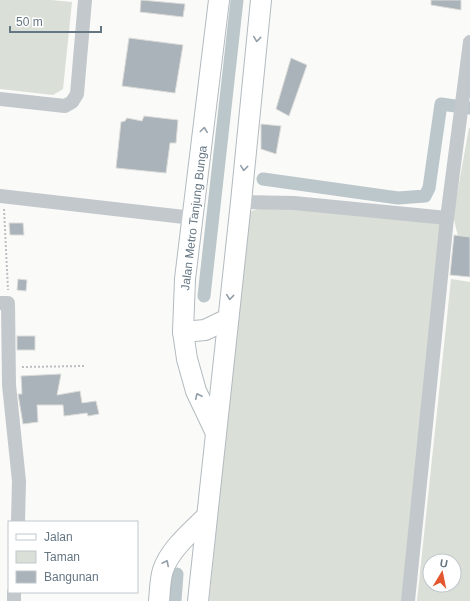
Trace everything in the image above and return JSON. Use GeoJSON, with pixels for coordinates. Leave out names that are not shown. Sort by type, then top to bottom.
{"type":"FeatureCollection","features":[{"type":"Feature","properties":{"kind":"main road","name":"Jalan Metro Tanjung Bunga"},"geometry":{"type":"LineString","coordinates":[[215,431],[196,392],[187,360],[183,332],[185,279],[219,0]]}},
{"type":"Feature","properties":{"kind":"main road"},"geometry":{"type":"LineString","coordinates":[[198,601],[261,0]]}},
{"type":"Feature","properties":{"kind":"main road"},"geometry":{"type":"LineString","coordinates":[[183,332],[205,330],[228,319]]}},
{"type":"Feature","properties":{"kind":"main road"},"geometry":{"type":"LineString","coordinates":[[159,601],[163,570],[168,560],[175,549],[206,516]]}},
{"type":"Feature","properties":{"kind":"street"},"geometry":{"type":"LineString","coordinates":[[0,99],[65,106],[72,102],[75,98],[78,86],[85,0]]}},
{"type":"Feature","properties":{"kind":"street"},"geometry":{"type":"LineString","coordinates":[[408,601],[447,218],[464,108],[470,42]]}},
{"type":"Feature","properties":{"kind":"street"},"geometry":{"type":"LineString","coordinates":[[2,196],[193,218]]}},
{"type":"Feature","properties":{"kind":"street"},"geometry":{"type":"LineString","coordinates":[[241,202],[294,202],[447,218]]}},
{"type":"Feature","properties":{"kind":"street"},"geometry":{"type":"LineString","coordinates":[[4,303],[8,367],[19,481],[18,521]]}},
{"type":"Feature","properties":{"kind":"path"},"geometry":{"type":"LineString","coordinates":[[2,196],[4,303]]}},
{"type":"Feature","properties":{"kind":"path"},"geometry":{"type":"LineString","coordinates":[[8,367],[85,366]]}},
{"type":"Feature","properties":{"kind":"green space"},"geometry":{"type":"Polygon","coordinates":[[[0,0],[51,0],[72,2],[63,89],[53,95],[0,89],[0,0]]]}},
{"type":"Feature","properties":{"kind":"green space"},"geometry":{"type":"Polygon","coordinates":[[[469,128],[470,241],[459,240],[453,216],[469,128]]]}},
{"type":"Feature","properties":{"kind":"green space"},"geometry":{"type":"Polygon","coordinates":[[[265,206],[443,220],[404,601],[209,601],[249,212],[265,206]]]}},
{"type":"Feature","properties":{"kind":"green space"},"geometry":{"type":"Polygon","coordinates":[[[451,279],[470,282],[470,601],[417,601],[422,554],[422,593],[462,593],[462,553],[422,553],[451,279]]]}},
{"type":"Feature","properties":{"kind":"building"},"geometry":{"type":"Polygon","coordinates":[[[141,0],[185,4],[183,17],[140,12],[141,0]]]}},
{"type":"Feature","properties":{"kind":"building"},"geometry":{"type":"Polygon","coordinates":[[[431,0],[461,0],[461,10],[431,5],[431,0]]]}},
{"type":"Feature","properties":{"kind":"building"},"geometry":{"type":"Polygon","coordinates":[[[129,38],[183,45],[175,93],[122,86],[129,38]]]}},
{"type":"Feature","properties":{"kind":"building"},"geometry":{"type":"Polygon","coordinates":[[[291,58],[307,65],[289,116],[276,109],[291,58]]]}},
{"type":"Feature","properties":{"kind":"building"},"geometry":{"type":"Polygon","coordinates":[[[144,116],[178,120],[176,143],[170,143],[166,173],[116,168],[121,122],[125,121],[127,118],[142,121],[144,116]]]}},
{"type":"Feature","properties":{"kind":"building"},"geometry":{"type":"Polygon","coordinates":[[[261,124],[281,126],[276,154],[261,149],[261,124]]]}},
{"type":"Feature","properties":{"kind":"building"},"geometry":{"type":"Polygon","coordinates":[[[9,223],[23,223],[24,235],[10,235],[9,223]]]}},
{"type":"Feature","properties":{"kind":"building"},"geometry":{"type":"Polygon","coordinates":[[[454,235],[470,237],[470,277],[450,275],[454,235]]]}},
{"type":"Feature","properties":{"kind":"building"},"geometry":{"type":"Polygon","coordinates":[[[18,279],[27,280],[26,291],[17,290],[18,279]]]}},
{"type":"Feature","properties":{"kind":"building"},"geometry":{"type":"Polygon","coordinates":[[[17,336],[35,336],[35,350],[17,350],[17,336]]]}},
{"type":"Feature","properties":{"kind":"building"},"geometry":{"type":"Polygon","coordinates":[[[61,374],[57,395],[80,391],[82,403],[96,401],[99,414],[88,416],[87,413],[64,416],[63,405],[37,405],[38,422],[23,424],[18,394],[22,394],[21,376],[61,374]]]}},
{"type":"Feature","properties":{"kind":"waterway"},"geometry":{"type":"LineString","coordinates":[[204,296],[237,0]]}},
{"type":"Feature","properties":{"kind":"waterway"},"geometry":{"type":"LineString","coordinates":[[263,179],[398,198],[425,196],[429,188],[441,104],[470,108]]}},
{"type":"Feature","properties":{"kind":"waterway"},"geometry":{"type":"LineString","coordinates":[[175,601],[177,574]]}}]}
